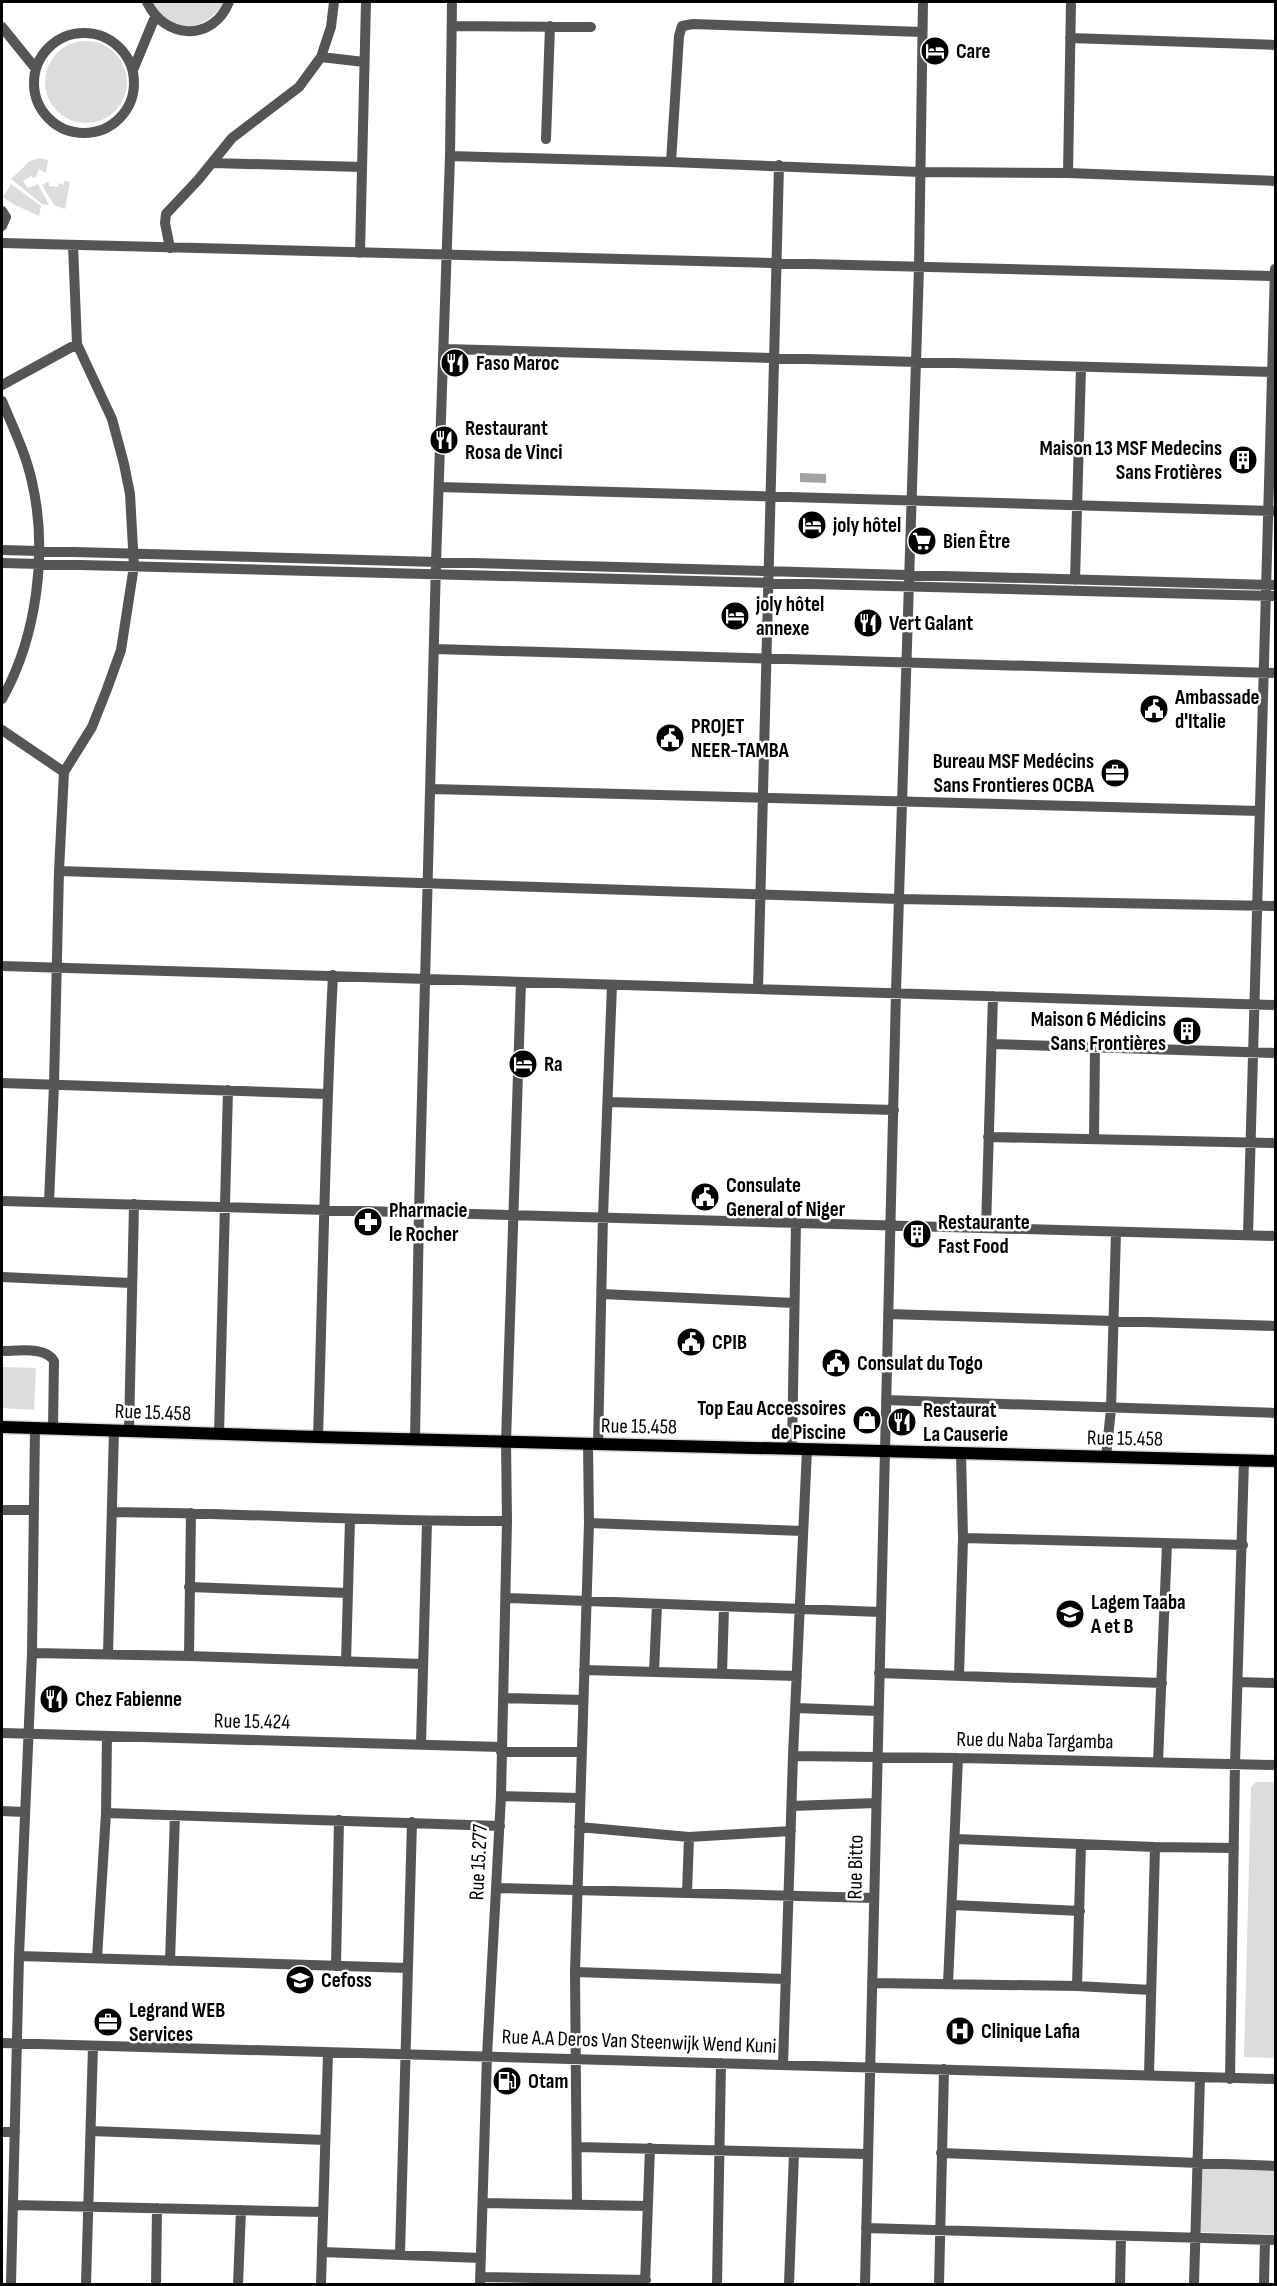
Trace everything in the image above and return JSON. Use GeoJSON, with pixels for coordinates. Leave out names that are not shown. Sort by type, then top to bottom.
{"type":"FeatureCollection","features":[{"type":"Feature","properties":{"kind":"main road","name":"Rue 15.458"},"geometry":{"type":"LineString","coordinates":[[2,1427],[414,1440],[1275,1461]]}},
{"type":"Feature","properties":{"kind":"street"},"geometry":{"type":"LineString","coordinates":[[147,2],[155,17],[168,27],[183,31],[199,30],[214,23],[225,12],[229,2]]}},
{"type":"Feature","properties":{"kind":"street"},"geometry":{"type":"LineString","coordinates":[[170,248],[165,224],[166,214],[232,138],[298,87],[321,57],[331,27],[334,2]]}},
{"type":"Feature","properties":{"kind":"street"},"geometry":{"type":"LineString","coordinates":[[360,253],[366,2]]}},
{"type":"Feature","properties":{"kind":"street"},"geometry":{"type":"LineString","coordinates":[[414,1440],[436,563],[445,350],[452,2]]}},
{"type":"Feature","properties":{"kind":"street","name":"Rue Bitto"},"geometry":{"type":"LineString","coordinates":[[865,2284],[896,992],[919,267],[923,2]]}},
{"type":"Feature","properties":{"kind":"street"},"geometry":{"type":"LineString","coordinates":[[1068,173],[1071,2]]}},
{"type":"Feature","properties":{"kind":"street"},"geometry":{"type":"LineString","coordinates":[[133,70],[155,17]]}},
{"type":"Feature","properties":{"kind":"street"},"geometry":{"type":"LineString","coordinates":[[671,162],[679,36],[682,26],[693,24],[922,32]]}},
{"type":"Feature","properties":{"kind":"street"},"geometry":{"type":"LineString","coordinates":[[452,26],[591,27]]}},
{"type":"Feature","properties":{"kind":"street"},"geometry":{"type":"LineString","coordinates":[[546,139],[550,26]]}},
{"type":"Feature","properties":{"kind":"street"},"geometry":{"type":"LineString","coordinates":[[2,27],[36,69]]}},
{"type":"Feature","properties":{"kind":"street"},"geometry":{"type":"LineString","coordinates":[[85,32],[101,35],[116,43],[127,55],[133,70],[135,87],[131,103],[122,117],[109,127],[93,132],[68,130],[60,127],[47,116],[38,102],[34,86],[36,69],[42,55],[54,43],[68,35],[85,32]]}},
{"type":"Feature","properties":{"kind":"street"},"geometry":{"type":"LineString","coordinates":[[1070,38],[1275,45]]}},
{"type":"Feature","properties":{"kind":"street"},"geometry":{"type":"LineString","coordinates":[[321,57],[364,62]]}},
{"type":"Feature","properties":{"kind":"street"},"geometry":{"type":"LineString","coordinates":[[450,156],[1275,181]]}},
{"type":"Feature","properties":{"kind":"street"},"geometry":{"type":"LineString","coordinates":[[212,163],[362,167]]}},
{"type":"Feature","properties":{"kind":"street"},"geometry":{"type":"LineString","coordinates":[[758,989],[779,165]]}},
{"type":"Feature","properties":{"kind":"street"},"geometry":{"type":"LineString","coordinates":[[2,211],[6,217],[2,226]]}},
{"type":"Feature","properties":{"kind":"street"},"geometry":{"type":"LineString","coordinates":[[2,243],[1275,276]]}},
{"type":"Feature","properties":{"kind":"street"},"geometry":{"type":"LineString","coordinates":[[48,1202],[64,772],[92,727],[107,689],[120,650],[134,566],[130,494],[112,419],[77,344],[73,245]]}},
{"type":"Feature","properties":{"kind":"street"},"geometry":{"type":"LineString","coordinates":[[1248,1235],[1263,673],[1271,590],[1275,269]]}},
{"type":"Feature","properties":{"kind":"street"},"geometry":{"type":"LineString","coordinates":[[2,385],[77,344]]}},
{"type":"Feature","properties":{"kind":"street"},"geometry":{"type":"LineString","coordinates":[[445,350],[1274,372]]}},
{"type":"Feature","properties":{"kind":"street"},"geometry":{"type":"LineString","coordinates":[[1076,580],[1081,367]]}},
{"type":"Feature","properties":{"kind":"street"},"geometry":{"type":"LineString","coordinates":[[2,401],[24,453],[32,480],[38,514],[40,551],[32,617],[20,657],[2,699]]}},
{"type":"Feature","properties":{"kind":"street"},"geometry":{"type":"LineString","coordinates":[[439,488],[1272,511]]}},
{"type":"Feature","properties":{"kind":"street"},"geometry":{"type":"LineString","coordinates":[[2,550],[769,571],[910,580],[1271,590]]}},
{"type":"Feature","properties":{"kind":"street"},"geometry":{"type":"LineString","coordinates":[[244,557],[244,569]]}},
{"type":"Feature","properties":{"kind":"street"},"geometry":{"type":"LineString","coordinates":[[306,571],[307,559]]}},
{"type":"Feature","properties":{"kind":"street"},"geometry":{"type":"LineString","coordinates":[[2,563],[770,583],[1076,580],[1271,590]]}},
{"type":"Feature","properties":{"kind":"street"},"geometry":{"type":"LineString","coordinates":[[435,649],[1275,673]]}},
{"type":"Feature","properties":{"kind":"street"},"geometry":{"type":"LineString","coordinates":[[2,730],[64,772]]}},
{"type":"Feature","properties":{"kind":"street"},"geometry":{"type":"LineString","coordinates":[[431,789],[1260,811]]}},
{"type":"Feature","properties":{"kind":"street"},"geometry":{"type":"LineString","coordinates":[[59,871],[899,899],[1275,906]]}},
{"type":"Feature","properties":{"kind":"street"},"geometry":{"type":"LineString","coordinates":[[2,966],[1275,1005]]}},
{"type":"Feature","properties":{"kind":"street"},"geometry":{"type":"LineString","coordinates":[[318,1437],[326,1209],[327,1094],[333,975]]}},
{"type":"Feature","properties":{"kind":"street","name":"Rue 15.277"},"geometry":{"type":"LineString","coordinates":[[480,2281],[487,2056],[501,1796],[506,1598],[506,1442],[521,982]]}},
{"type":"Feature","properties":{"kind":"street"},"geometry":{"type":"LineString","coordinates":[[577,2204],[575,1972],[577,1890],[589,1523],[602,1294],[612,985]]}},
{"type":"Feature","properties":{"kind":"street"},"geometry":{"type":"LineString","coordinates":[[986,1228],[993,996]]}},
{"type":"Feature","properties":{"kind":"street"},"geometry":{"type":"LineString","coordinates":[[992,1044],[1275,1053]]}},
{"type":"Feature","properties":{"kind":"street"},"geometry":{"type":"LineString","coordinates":[[1094,1139],[1095,1047]]}},
{"type":"Feature","properties":{"kind":"street"},"geometry":{"type":"LineString","coordinates":[[2,1083],[327,1094]]}},
{"type":"Feature","properties":{"kind":"street"},"geometry":{"type":"LineString","coordinates":[[219,1434],[228,1090]]}},
{"type":"Feature","properties":{"kind":"street"},"geometry":{"type":"LineString","coordinates":[[608,1102],[894,1110]]}},
{"type":"Feature","properties":{"kind":"street"},"geometry":{"type":"LineString","coordinates":[[988,1137],[1275,1143]]}},
{"type":"Feature","properties":{"kind":"street"},"geometry":{"type":"LineString","coordinates":[[2,1201],[1275,1236]]}},
{"type":"Feature","properties":{"kind":"street"},"geometry":{"type":"LineString","coordinates":[[129,1431],[134,1204]]}},
{"type":"Feature","properties":{"kind":"street"},"geometry":{"type":"LineString","coordinates":[[792,1449],[796,1222]]}},
{"type":"Feature","properties":{"kind":"street"},"geometry":{"type":"LineString","coordinates":[[1106,1457],[1114,1322],[1116,1232]]}},
{"type":"Feature","properties":{"kind":"street"},"geometry":{"type":"LineString","coordinates":[[2,1277],[131,1283]]}},
{"type":"Feature","properties":{"kind":"street"},"geometry":{"type":"LineString","coordinates":[[602,1294],[794,1303]]}},
{"type":"Feature","properties":{"kind":"street"},"geometry":{"type":"LineString","coordinates":[[888,1314],[1275,1326]]}},
{"type":"Feature","properties":{"kind":"street"},"geometry":{"type":"LineString","coordinates":[[2,1351],[42,1352],[51,1356],[54,1361],[53,1428]]}},
{"type":"Feature","properties":{"kind":"street"},"geometry":{"type":"LineString","coordinates":[[886,1400],[1275,1413]]}},
{"type":"Feature","properties":{"kind":"street"},"geometry":{"type":"LineString","coordinates":[[11,2284],[19,1956],[32,1653],[34,1428]]}},
{"type":"Feature","properties":{"kind":"street"},"geometry":{"type":"LineString","coordinates":[[108,1654],[114,1430]]}},
{"type":"Feature","properties":{"kind":"street"},"geometry":{"type":"LineString","coordinates":[[783,2065],[793,1756],[807,1449]]}},
{"type":"Feature","properties":{"kind":"street"},"geometry":{"type":"LineString","coordinates":[[959,1676],[963,1538],[961,1453]]}},
{"type":"Feature","properties":{"kind":"street"},"geometry":{"type":"LineString","coordinates":[[1230,2079],[1235,1764],[1244,1460]]}},
{"type":"Feature","properties":{"kind":"street"},"geometry":{"type":"LineString","coordinates":[[2,1510],[32,1510]]}},
{"type":"Feature","properties":{"kind":"street"},"geometry":{"type":"LineString","coordinates":[[113,1512],[427,1521],[507,1521]]}},
{"type":"Feature","properties":{"kind":"street"},"geometry":{"type":"LineString","coordinates":[[189,1656],[190,1513]]}},
{"type":"Feature","properties":{"kind":"street"},"geometry":{"type":"LineString","coordinates":[[346,1662],[350,1519]]}},
{"type":"Feature","properties":{"kind":"street"},"geometry":{"type":"LineString","coordinates":[[421,1744],[427,1521]]}},
{"type":"Feature","properties":{"kind":"street"},"geometry":{"type":"LineString","coordinates":[[589,1523],[803,1531]]}},
{"type":"Feature","properties":{"kind":"street"},"geometry":{"type":"LineString","coordinates":[[963,1538],[1243,1545]]}},
{"type":"Feature","properties":{"kind":"street"},"geometry":{"type":"LineString","coordinates":[[1158,1762],[1167,1544]]}},
{"type":"Feature","properties":{"kind":"street"},"geometry":{"type":"LineString","coordinates":[[189,1587],[348,1593]]}},
{"type":"Feature","properties":{"kind":"street"},"geometry":{"type":"LineString","coordinates":[[506,1598],[587,1603],[880,1612]]}},
{"type":"Feature","properties":{"kind":"street"},"geometry":{"type":"LineString","coordinates":[[654,1672],[657,1605]]}},
{"type":"Feature","properties":{"kind":"street"},"geometry":{"type":"LineString","coordinates":[[722,1674],[724,1607]]}},
{"type":"Feature","properties":{"kind":"street"},"geometry":{"type":"LineString","coordinates":[[32,1653],[423,1664]]}},
{"type":"Feature","properties":{"kind":"street"},"geometry":{"type":"LineString","coordinates":[[584,1670],[797,1676]]}},
{"type":"Feature","properties":{"kind":"street"},"geometry":{"type":"LineString","coordinates":[[879,1673],[1162,1683]]}},
{"type":"Feature","properties":{"kind":"street"},"geometry":{"type":"LineString","coordinates":[[1238,1682],[1275,1683]]}},
{"type":"Feature","properties":{"kind":"street"},"geometry":{"type":"LineString","coordinates":[[503,1698],[583,1700]]}},
{"type":"Feature","properties":{"kind":"street"},"geometry":{"type":"LineString","coordinates":[[796,1708],[878,1711]]}},
{"type":"Feature","properties":{"kind":"street","name":"Rue 15.424"},"geometry":{"type":"LineString","coordinates":[[2,1733],[421,1744],[501,1750],[582,1752]]}},
{"type":"Feature","properties":{"kind":"street"},"geometry":{"type":"LineString","coordinates":[[97,1958],[106,1813],[107,1737]]}},
{"type":"Feature","properties":{"kind":"street","name":"Rue du Naba Targamba"},"geometry":{"type":"LineString","coordinates":[[793,1756],[1275,1765]]}},
{"type":"Feature","properties":{"kind":"street"},"geometry":{"type":"LineString","coordinates":[[948,1984],[958,1758]]}},
{"type":"Feature","properties":{"kind":"street"},"geometry":{"type":"LineString","coordinates":[[501,1796],[580,1798]]}},
{"type":"Feature","properties":{"kind":"street"},"geometry":{"type":"LineString","coordinates":[[792,1806],[876,1803]]}},
{"type":"Feature","properties":{"kind":"street"},"geometry":{"type":"LineString","coordinates":[[2,1811],[24,1812]]}},
{"type":"Feature","properties":{"kind":"street"},"geometry":{"type":"LineString","coordinates":[[106,1813],[500,1826]]}},
{"type":"Feature","properties":{"kind":"street"},"geometry":{"type":"LineString","coordinates":[[170,1961],[175,1815]]}},
{"type":"Feature","properties":{"kind":"street"},"geometry":{"type":"LineString","coordinates":[[336,1966],[339,1820]]}},
{"type":"Feature","properties":{"kind":"street"},"geometry":{"type":"LineString","coordinates":[[400,2254],[412,1822]]}},
{"type":"Feature","properties":{"kind":"street"},"geometry":{"type":"LineString","coordinates":[[579,1827],[688,1837],[791,1831]]}},
{"type":"Feature","properties":{"kind":"street"},"geometry":{"type":"LineString","coordinates":[[687,1893],[688,1837]]}},
{"type":"Feature","properties":{"kind":"street"},"geometry":{"type":"LineString","coordinates":[[956,1839],[1234,1848]]}},
{"type":"Feature","properties":{"kind":"street"},"geometry":{"type":"LineString","coordinates":[[1077,1986],[1081,1844]]}},
{"type":"Feature","properties":{"kind":"street"},"geometry":{"type":"LineString","coordinates":[[1149,2075],[1155,1847]]}},
{"type":"Feature","properties":{"kind":"street"},"geometry":{"type":"LineString","coordinates":[[497,1888],[874,1898]]}},
{"type":"Feature","properties":{"kind":"street"},"geometry":{"type":"LineString","coordinates":[[952,1905],[1080,1911]]}},
{"type":"Feature","properties":{"kind":"street"},"geometry":{"type":"LineString","coordinates":[[19,1956],[408,1968]]}},
{"type":"Feature","properties":{"kind":"street"},"geometry":{"type":"LineString","coordinates":[[575,1972],[786,1978]]}},
{"type":"Feature","properties":{"kind":"street"},"geometry":{"type":"LineString","coordinates":[[872,1983],[1077,1986],[1150,1990]]}},
{"type":"Feature","properties":{"kind":"street","name":"Rue A.A Deros Van Steenwijk Wend Kuni"},"geometry":{"type":"LineString","coordinates":[[2,2043],[1275,2079]]}},
{"type":"Feature","properties":{"kind":"street"},"geometry":{"type":"LineString","coordinates":[[86,2284],[93,2046]]}},
{"type":"Feature","properties":{"kind":"street"},"geometry":{"type":"LineString","coordinates":[[321,2284],[328,2053]]}},
{"type":"Feature","properties":{"kind":"street"},"geometry":{"type":"LineString","coordinates":[[717,2284],[721,2063]]}},
{"type":"Feature","properties":{"kind":"street"},"geometry":{"type":"LineString","coordinates":[[939,2284],[944,2069]]}},
{"type":"Feature","properties":{"kind":"street"},"geometry":{"type":"LineString","coordinates":[[1194,2284],[1200,2078]]}},
{"type":"Feature","properties":{"kind":"street"},"geometry":{"type":"LineString","coordinates":[[91,2131],[325,2140]]}},
{"type":"Feature","properties":{"kind":"street"},"geometry":{"type":"LineString","coordinates":[[2,2132],[15,2132]]}},
{"type":"Feature","properties":{"kind":"street"},"geometry":{"type":"LineString","coordinates":[[577,2147],[867,2154]]}},
{"type":"Feature","properties":{"kind":"street"},"geometry":{"type":"LineString","coordinates":[[480,2281],[646,2282],[650,2148]]}},
{"type":"Feature","properties":{"kind":"street"},"geometry":{"type":"LineString","coordinates":[[789,2284],[794,2153]]}},
{"type":"Feature","properties":{"kind":"street"},"geometry":{"type":"LineString","coordinates":[[941,2153],[1275,2166]]}},
{"type":"Feature","properties":{"kind":"street"},"geometry":{"type":"LineString","coordinates":[[483,2203],[648,2206]]}},
{"type":"Feature","properties":{"kind":"street"},"geometry":{"type":"LineString","coordinates":[[13,2205],[323,2212]]}},
{"type":"Feature","properties":{"kind":"street"},"geometry":{"type":"LineString","coordinates":[[156,2284],[157,2208]]}},
{"type":"Feature","properties":{"kind":"street"},"geometry":{"type":"LineString","coordinates":[[238,2284],[241,2210]]}},
{"type":"Feature","properties":{"kind":"street"},"geometry":{"type":"LineString","coordinates":[[866,2228],[1270,2240],[1264,2284]]}},
{"type":"Feature","properties":{"kind":"street"},"geometry":{"type":"LineString","coordinates":[[1120,2284],[1121,2236]]}},
{"type":"Feature","properties":{"kind":"street"},"geometry":{"type":"LineString","coordinates":[[322,2252],[481,2258]]}},
{"type":"Feature","properties":{"kind":"shaded area"},"geometry":{"type":"Polygon","coordinates":[[[153,2],[224,2],[208,19],[188,26],[168,21],[160,14],[153,2]]]}},
{"type":"Feature","properties":{"kind":"shaded area"},"geometry":{"type":"Polygon","coordinates":[[[86,41],[102,44],[115,53],[124,66],[127,82],[124,98],[115,111],[102,120],[86,123],[70,120],[57,111],[48,98],[45,82],[48,66],[57,53],[70,44],[86,41]]]}},
{"type":"Feature","properties":{"kind":"shaded area"},"geometry":{"type":"Polygon","coordinates":[[[40,158],[48,160],[46,173],[39,169],[36,177],[31,176],[23,181],[28,188],[38,184],[49,205],[42,204],[11,179],[30,161],[40,158]]]}},
{"type":"Feature","properties":{"kind":"shaded area"},"geometry":{"type":"Polygon","coordinates":[[[64,181],[70,182],[65,209],[54,205],[42,185],[47,182],[49,186],[58,187],[59,183],[63,185],[64,181]]]}},
{"type":"Feature","properties":{"kind":"shaded area"},"geometry":{"type":"Polygon","coordinates":[[[11,184],[41,206],[39,216],[3,197],[11,184]]]}},
{"type":"Feature","properties":{"kind":"shaded area"},"geometry":{"type":"Polygon","coordinates":[[[800,473],[826,474],[826,483],[800,482],[800,473]]]}},
{"type":"Feature","properties":{"kind":"shaded area"},"geometry":{"type":"Polygon","coordinates":[[[2,1367],[36,1368],[34,1410],[2,1408],[2,1367]]]}},
{"type":"Feature","properties":{"kind":"shaded area"},"geometry":{"type":"Polygon","coordinates":[[[1256,1782],[1275,1782],[1275,2058],[1244,2057],[1251,1787],[1256,1782]]]}},
{"type":"Feature","properties":{"kind":"shaded area"},"geometry":{"type":"Polygon","coordinates":[[[1200,2165],[1275,2167],[1275,2234],[1198,2232],[1200,2165]]]}},
{"type":"Feature","properties":{"kind":"place","name":"Care"},"geometry":{"type":"Point","coordinates":[935,51]}},
{"type":"Feature","properties":{"kind":"place","name":"Faso Maroc"},"geometry":{"type":"Point","coordinates":[455,363]}},
{"type":"Feature","properties":{"kind":"place","name":"Restaurant Rosa de Vinci"},"geometry":{"type":"Point","coordinates":[444,440]}},
{"type":"Feature","properties":{"kind":"place","name":"Maison 13 MSF Medecins Sans Frotières"},"geometry":{"type":"Point","coordinates":[1243,460]}},
{"type":"Feature","properties":{"kind":"place","name":"joly hôtel"},"geometry":{"type":"Point","coordinates":[812,525]}},
{"type":"Feature","properties":{"kind":"place","name":"Bien Être"},"geometry":{"type":"Point","coordinates":[922,541]}},
{"type":"Feature","properties":{"kind":"place","name":"joly hôtel annexe"},"geometry":{"type":"Point","coordinates":[735,616]}},
{"type":"Feature","properties":{"kind":"place","name":"Vert Galant"},"geometry":{"type":"Point","coordinates":[868,623]}},
{"type":"Feature","properties":{"kind":"place","name":"Ambassade d'Italie"},"geometry":{"type":"Point","coordinates":[1154,709]}},
{"type":"Feature","properties":{"kind":"place","name":"PROJET NEER-TAMBA"},"geometry":{"type":"Point","coordinates":[670,738]}},
{"type":"Feature","properties":{"kind":"place","name":"Bureau MSF Medécins Sans Frontieres OCBA"},"geometry":{"type":"Point","coordinates":[1115,773]}},
{"type":"Feature","properties":{"kind":"place","name":"Maison 6 Médicins Sans Frontières"},"geometry":{"type":"Point","coordinates":[1187,1031]}},
{"type":"Feature","properties":{"kind":"place","name":"Ra"},"geometry":{"type":"Point","coordinates":[523,1064]}},
{"type":"Feature","properties":{"kind":"place","name":"Consulate General of Niger"},"geometry":{"type":"Point","coordinates":[705,1197]}},
{"type":"Feature","properties":{"kind":"place","name":"Pharmacie le Rocher"},"geometry":{"type":"Point","coordinates":[368,1222]}},
{"type":"Feature","properties":{"kind":"place","name":"Restaurante Fast Food"},"geometry":{"type":"Point","coordinates":[917,1234]}},
{"type":"Feature","properties":{"kind":"place","name":"CPIB"},"geometry":{"type":"Point","coordinates":[691,1342]}},
{"type":"Feature","properties":{"kind":"place","name":"Consulat du Togo"},"geometry":{"type":"Point","coordinates":[836,1363]}},
{"type":"Feature","properties":{"kind":"place","name":"Top Eau Accessoires de Piscine"},"geometry":{"type":"Point","coordinates":[867,1420]}},
{"type":"Feature","properties":{"kind":"place","name":"Restaurat La Causerie"},"geometry":{"type":"Point","coordinates":[902,1422]}},
{"type":"Feature","properties":{"kind":"place","name":"Lagem Taaba A et B"},"geometry":{"type":"Point","coordinates":[1070,1614]}},
{"type":"Feature","properties":{"kind":"place","name":"Chez Fabienne"},"geometry":{"type":"Point","coordinates":[54,1699]}},
{"type":"Feature","properties":{"kind":"place","name":"Cefoss"},"geometry":{"type":"Point","coordinates":[300,1980]}},
{"type":"Feature","properties":{"kind":"place","name":"Legrand WEB Services"},"geometry":{"type":"Point","coordinates":[108,2022]}},
{"type":"Feature","properties":{"kind":"place","name":"Clinique Lafia"},"geometry":{"type":"Point","coordinates":[960,2031]}},
{"type":"Feature","properties":{"kind":"place","name":"Otam"},"geometry":{"type":"Point","coordinates":[507,2081]}}]}
